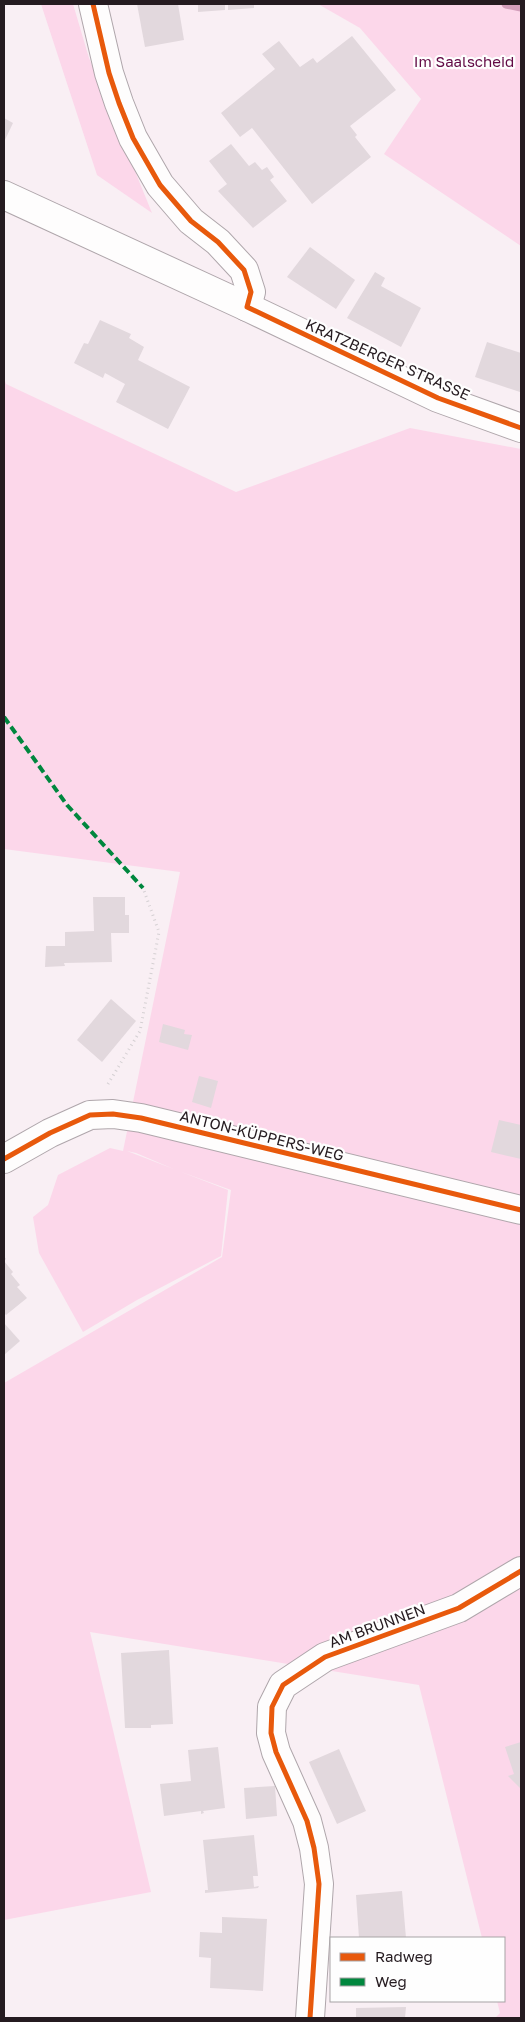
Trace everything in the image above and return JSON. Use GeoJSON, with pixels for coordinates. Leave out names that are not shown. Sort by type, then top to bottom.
{"type":"FeatureCollection","features":[{"type":"Feature","properties":{"kind":"street"},"geometry":{"type":"LineString","coordinates":[[93,4],[109,73],[133,138],[160,186],[191,221],[218,242],[244,270],[250,292],[247,307]]}},
{"type":"Feature","properties":{"kind":"street","name":"KRATZBERGER STRASSE"},"geometry":{"type":"LineString","coordinates":[[4,195],[247,307],[438,398],[521,428]]}},
{"type":"Feature","properties":{"kind":"street","name":"ANTON-KÜPPERS-WEG"},"geometry":{"type":"LineString","coordinates":[[4,1159],[50,1133],[90,1115],[113,1114],[141,1118],[521,1210]]}},
{"type":"Feature","properties":{"kind":"street","name":"AM BRUNNEN"},"geometry":{"type":"LineString","coordinates":[[310,2018],[319,1884],[314,1848],[307,1821],[276,1752],[271,1733],[272,1706],[283,1685],[325,1657],[459,1608],[521,1571]]}},
{"type":"Feature","properties":{"kind":"path"},"geometry":{"type":"LineString","coordinates":[[90,1115],[140,1031],[159,932],[142,888]]}},
{"type":"Feature","properties":{"kind":"green space"},"geometry":{"type":"Polygon","coordinates":[[[41,4],[73,4],[89,58],[152,213],[97,175],[41,4]]]}},
{"type":"Feature","properties":{"kind":"green space","name":"Im Saalscheid"},"geometry":{"type":"Polygon","coordinates":[[[318,4],[521,4],[521,246],[384,154],[421,99],[360,28],[318,4]]]}},
{"type":"Feature","properties":{"kind":"green space"},"geometry":{"type":"Polygon","coordinates":[[[4,378],[6,384],[236,492],[410,428],[521,449],[521,2018],[495,2018],[500,2013],[497,2002],[505,2002],[505,1937],[482,1937],[419,1685],[90,1632],[151,1892],[4,1920],[4,1383],[222,1257],[231,1190],[180,1171],[228,1190],[221,1256],[137,1300],[83,1332],[39,1253],[33,1217],[48,1205],[58,1175],[110,1148],[123,1151],[180,872],[4,849],[4,378]],[[127,1151],[174,1169],[136,1153],[127,1151]]]}},
{"type":"Feature","properties":{"kind":"building"},"geometry":{"type":"Polygon","coordinates":[[[137,4],[178,4],[184,40],[145,47],[137,4]]]}},
{"type":"Feature","properties":{"kind":"building"},"geometry":{"type":"Polygon","coordinates":[[[198,4],[225,4],[225,10],[198,12],[198,4]]]}},
{"type":"Feature","properties":{"kind":"building"},"geometry":{"type":"Polygon","coordinates":[[[228,4],[254,4],[254,8],[228,10],[228,4]]]}},
{"type":"Feature","properties":{"kind":"building"},"geometry":{"type":"Polygon","coordinates":[[[352,36],[396,90],[350,126],[357,135],[355,137],[371,157],[312,204],[252,128],[240,137],[221,113],[275,69],[262,54],[279,41],[300,67],[313,58],[317,63],[352,36]]]}},
{"type":"Feature","properties":{"kind":"building"},"geometry":{"type":"Polygon","coordinates":[[[4,118],[13,123],[4,142],[4,118]]]}},
{"type":"Feature","properties":{"kind":"building"},"geometry":{"type":"Polygon","coordinates":[[[231,144],[249,166],[255,162],[262,170],[267,167],[274,177],[270,180],[287,201],[253,228],[218,191],[227,184],[209,161],[231,144]]]}},
{"type":"Feature","properties":{"kind":"building"},"geometry":{"type":"Polygon","coordinates":[[[310,247],[355,280],[336,309],[287,277],[310,247]]]}},
{"type":"Feature","properties":{"kind":"building"},"geometry":{"type":"Polygon","coordinates":[[[375,272],[385,278],[381,286],[421,308],[401,347],[347,318],[375,272]]]}},
{"type":"Feature","properties":{"kind":"building"},"geometry":{"type":"Polygon","coordinates":[[[100,320],[131,334],[129,338],[144,347],[138,360],[190,387],[168,429],[116,402],[125,384],[105,373],[103,378],[74,363],[84,343],[88,344],[100,320]]]}},
{"type":"Feature","properties":{"kind":"building"},"geometry":{"type":"Polygon","coordinates":[[[487,342],[521,353],[520,392],[475,377],[487,342]]]}},
{"type":"Feature","properties":{"kind":"building"},"geometry":{"type":"Polygon","coordinates":[[[93,897],[125,897],[125,915],[129,915],[129,933],[111,933],[112,962],[64,963],[65,966],[45,967],[46,946],[65,946],[65,932],[94,931],[93,897]]]}},
{"type":"Feature","properties":{"kind":"building"},"geometry":{"type":"Polygon","coordinates":[[[111,999],[136,1021],[102,1062],[77,1040],[111,999]]]}},
{"type":"Feature","properties":{"kind":"building"},"geometry":{"type":"Polygon","coordinates":[[[163,1024],[185,1030],[184,1034],[192,1035],[188,1050],[159,1042],[163,1024]]]}},
{"type":"Feature","properties":{"kind":"building"},"geometry":{"type":"Polygon","coordinates":[[[199,1076],[218,1081],[211,1108],[192,1102],[199,1076]]]}},
{"type":"Feature","properties":{"kind":"building"},"geometry":{"type":"Polygon","coordinates":[[[499,1120],[521,1125],[521,1159],[491,1152],[499,1120]]]}},
{"type":"Feature","properties":{"kind":"building"},"geometry":{"type":"Polygon","coordinates":[[[4,1261],[20,1285],[17,1287],[27,1298],[6,1315],[4,1313],[4,1261]]]}},
{"type":"Feature","properties":{"kind":"building"},"geometry":{"type":"Polygon","coordinates":[[[4,1323],[20,1341],[4,1355],[4,1323]]]}},
{"type":"Feature","properties":{"kind":"building"},"geometry":{"type":"Polygon","coordinates":[[[169,1650],[173,1724],[151,1725],[151,1728],[125,1728],[121,1653],[169,1650]]]}},
{"type":"Feature","properties":{"kind":"building"},"geometry":{"type":"Polygon","coordinates":[[[521,1742],[521,1789],[508,1776],[514,1774],[505,1747],[521,1742]]]}},
{"type":"Feature","properties":{"kind":"building"},"geometry":{"type":"Polygon","coordinates":[[[218,1747],[225,1808],[203,1811],[204,1813],[201,1814],[201,1811],[164,1816],[160,1784],[191,1781],[188,1750],[218,1747]]]}},
{"type":"Feature","properties":{"kind":"building"},"geometry":{"type":"Polygon","coordinates":[[[339,1749],[366,1811],[337,1824],[309,1762],[339,1749]]]}},
{"type":"Feature","properties":{"kind":"building"},"geometry":{"type":"Polygon","coordinates":[[[275,1786],[277,1816],[246,1819],[244,1788],[275,1786]]]}},
{"type":"Feature","properties":{"kind":"building"},"geometry":{"type":"Polygon","coordinates":[[[254,1835],[258,1876],[253,1876],[254,1887],[259,1886],[258,1888],[205,1893],[205,1890],[208,1890],[203,1840],[254,1835]]]}},
{"type":"Feature","properties":{"kind":"building"},"geometry":{"type":"Polygon","coordinates":[[[402,1891],[406,1937],[359,1937],[356,1895],[402,1891]]]}},
{"type":"Feature","properties":{"kind":"building"},"geometry":{"type":"Polygon","coordinates":[[[222,1917],[267,1919],[263,1991],[210,1988],[211,1958],[199,1957],[200,1932],[222,1933],[222,1917]]]}},
{"type":"Feature","properties":{"kind":"building"},"geometry":{"type":"Polygon","coordinates":[[[406,2007],[405,2018],[356,2018],[356,2008],[406,2007]]]}},
{"type":"Feature","properties":{"kind":"waterway"},"geometry":{"type":"LineString","coordinates":[[506,4],[521,7]]}},
{"type":"Feature","properties":{"kind":"marked path"},"geometry":{"type":"LineString","coordinates":[[4,717],[67,805],[143,888]]}},
{"type":"Feature","properties":{"kind":"cycle path"},"geometry":{"type":"LineString","coordinates":[[93,4],[109,73],[133,138],[160,185],[191,221],[218,242],[244,270],[251,292],[247,307],[438,398],[521,428]]}},
{"type":"Feature","properties":{"kind":"cycle path"},"geometry":{"type":"LineString","coordinates":[[4,1159],[50,1133],[90,1115],[113,1114],[141,1118],[521,1210]]}},
{"type":"Feature","properties":{"kind":"cycle path"},"geometry":{"type":"LineString","coordinates":[[310,2018],[319,1884],[314,1848],[307,1821],[276,1752],[271,1733],[272,1707],[283,1685],[325,1657],[459,1608],[521,1571]]}}]}
